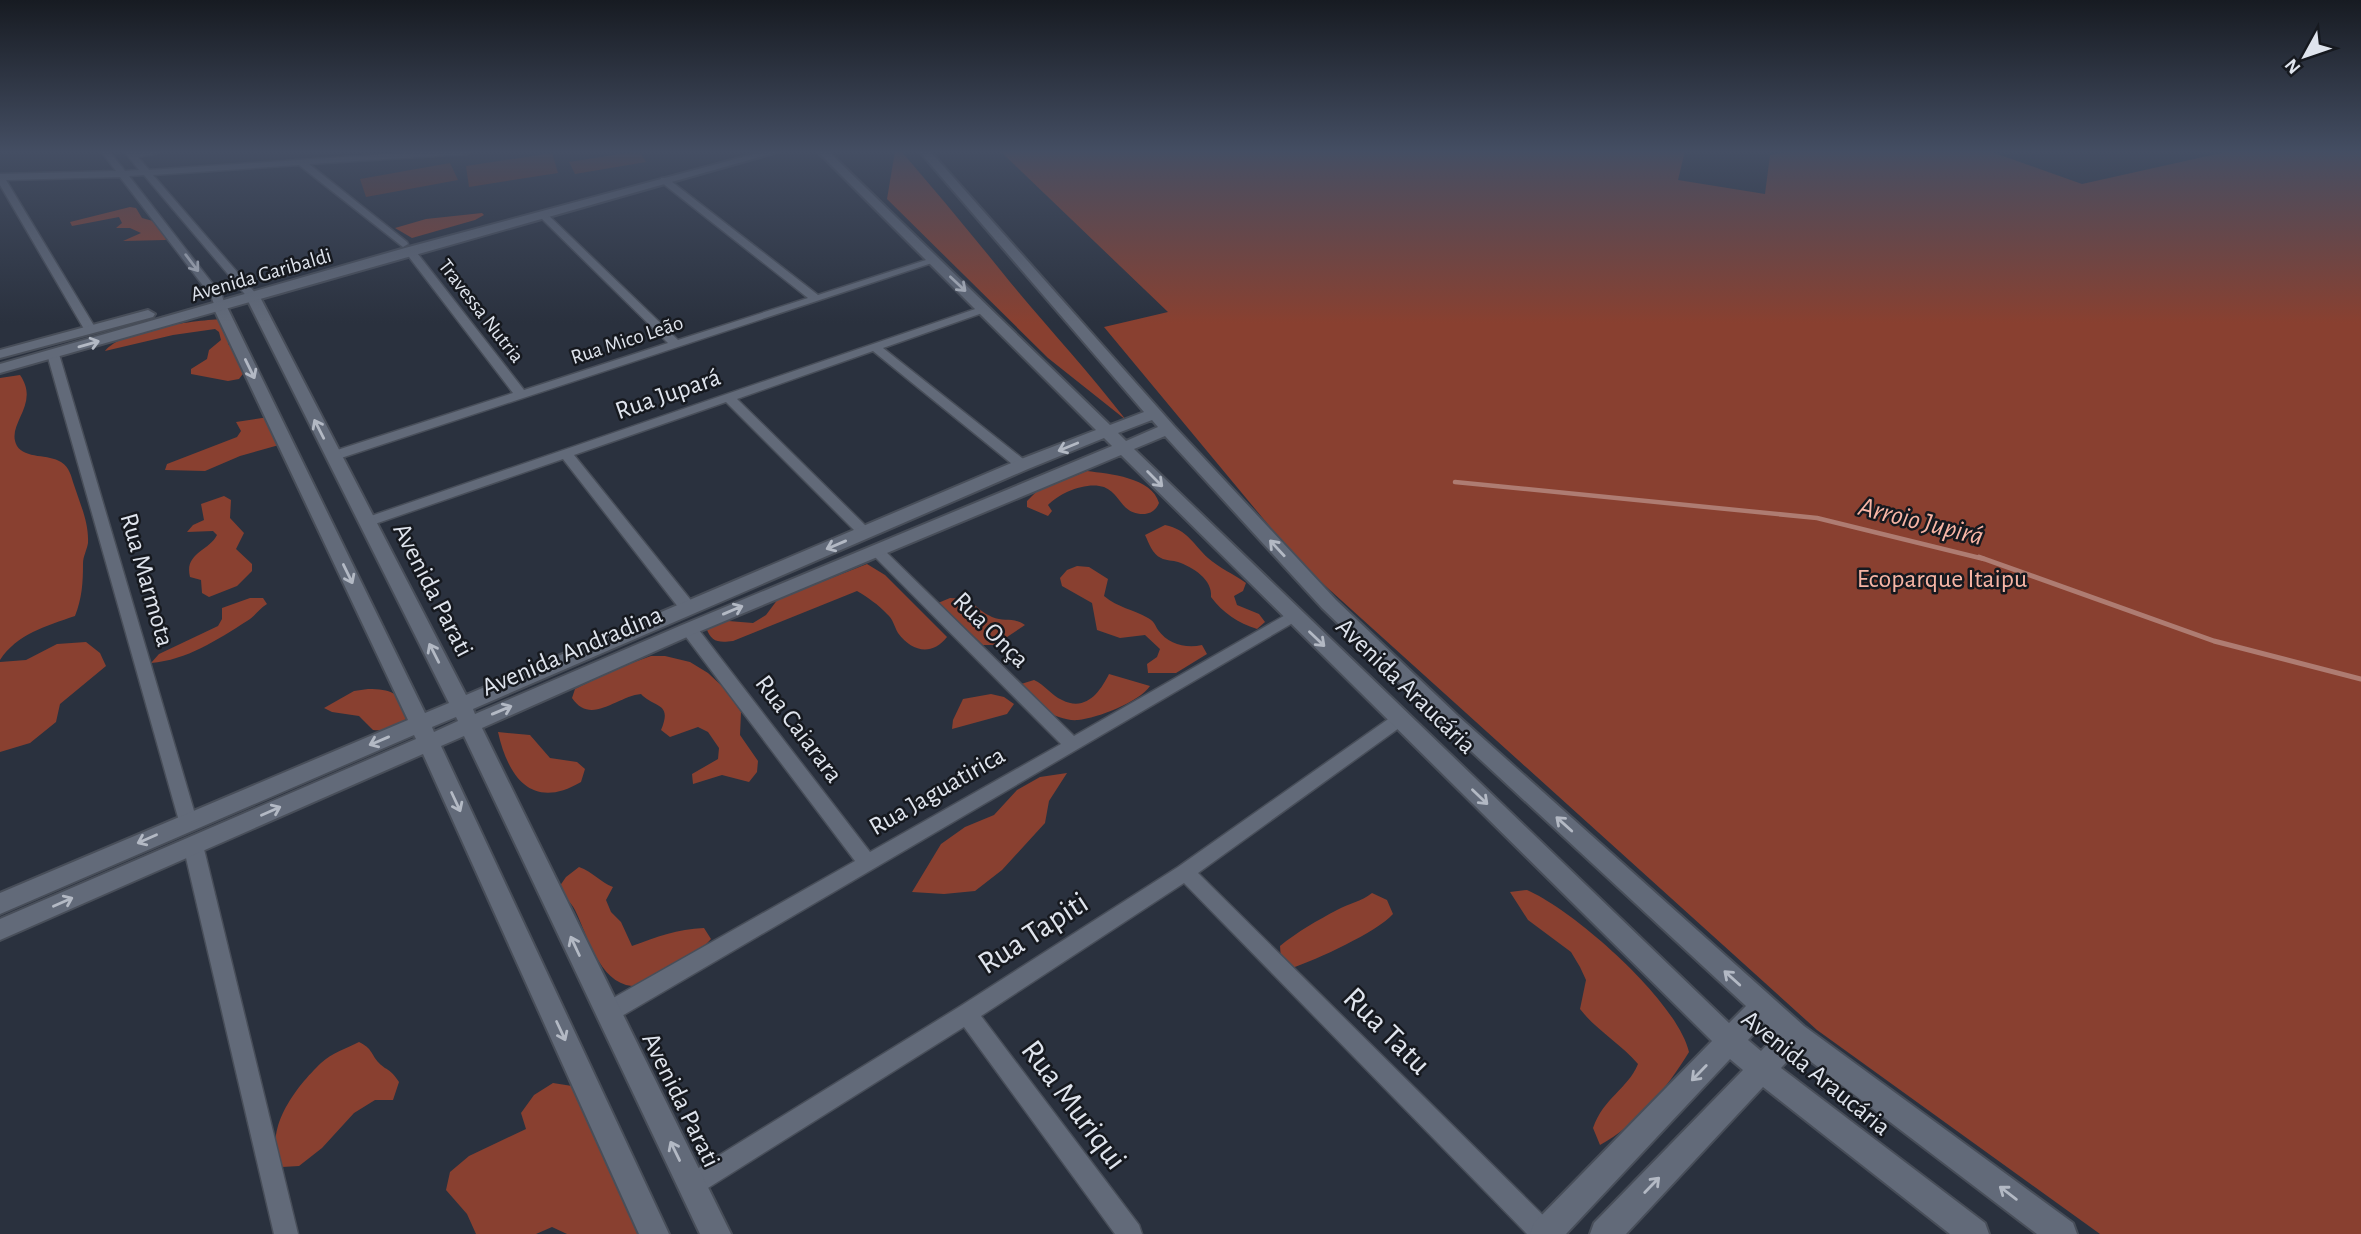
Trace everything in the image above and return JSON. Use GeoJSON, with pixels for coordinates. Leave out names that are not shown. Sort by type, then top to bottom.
{"type":"FeatureCollection","features":[{"type":"Feature","properties":{"kind":"street"},"geometry":{"type":"LineString","coordinates":[[19,209],[90,329]]}},
{"type":"Feature","properties":{"kind":"street"},"geometry":{"type":"LineString","coordinates":[[150,209],[218,301],[424,733],[654,1234]]}},
{"type":"Feature","properties":{"kind":"street","name":"Avenida Parati"},"geometry":{"type":"LineString","coordinates":[[176,209],[249,292],[465,715],[716,1234]]}},
{"type":"Feature","properties":{"kind":"street","name":"Travessa Nutria"},"geometry":{"type":"LineString","coordinates":[[358,209],[407,248],[522,395]]}},
{"type":"Feature","properties":{"kind":"street","name":"Avenida Garibaldi"},"geometry":{"type":"LineString","coordinates":[[0,369],[218,301],[539,209]]}},
{"type":"Feature","properties":{"kind":"street","name":"Avenida Garibaldi"},"geometry":{"type":"LineString","coordinates":[[407,248],[561,209]]}},
{"type":"Feature","properties":{"kind":"street"},"geometry":{"type":"LineString","coordinates":[[701,209],[815,298]]}},
{"type":"Feature","properties":{"kind":"street","name":"Avenida Araucária"},"geometry":{"type":"LineString","coordinates":[[881,209],[1730,1041],[1762,1070],[1974,1234]]}},
{"type":"Feature","properties":{"kind":"street","name":"Avenida Araucária"},"geometry":{"type":"LineString","coordinates":[[974,209],[1161,421],[1329,604],[1450,720],[1796,1034],[2062,1234]]}},
{"type":"Feature","properties":{"kind":"street"},"geometry":{"type":"LineString","coordinates":[[542,214],[677,345]]}},
{"type":"Feature","properties":{"kind":"street","name":"Rua Mico Leão"},"geometry":{"type":"LineString","coordinates":[[333,456],[933,261]]}},
{"type":"Feature","properties":{"kind":"street","name":"Avenida Garibaldi"},"geometry":{"type":"LineString","coordinates":[[0,354],[90,329],[218,301]]}},
{"type":"Feature","properties":{"kind":"street","name":"Rua Jupará"},"geometry":{"type":"LineString","coordinates":[[367,522],[984,309]]}},
{"type":"Feature","properties":{"kind":"street"},"geometry":{"type":"LineString","coordinates":[[874,346],[1022,466]]}},
{"type":"Feature","properties":{"kind":"street","name":"Rua Marmota"},"geometry":{"type":"LineString","coordinates":[[53,354],[188,821]]}},
{"type":"Feature","properties":{"kind":"street","name":"Rua Onça"},"geometry":{"type":"LineString","coordinates":[[728,397],[1072,744]]}},
{"type":"Feature","properties":{"kind":"street","name":"Avenida Andradina"},"geometry":{"type":"LineString","coordinates":[[0,930],[193,845],[465,715],[870,541],[1161,421]]}},
{"type":"Feature","properties":{"kind":"street","name":"Avenida Andradina"},"geometry":{"type":"LineString","coordinates":[[870,541],[1022,466],[1115,439]]}},
{"type":"Feature","properties":{"kind":"street","name":"Rua Caiarara"},"geometry":{"type":"LineString","coordinates":[[566,453],[867,862]]}},
{"type":"Feature","properties":{"kind":"street","name":"Rua Jaguatirica"},"geometry":{"type":"LineString","coordinates":[[607,1013],[1295,617]]}},
{"type":"Feature","properties":{"kind":"street","name":"Rua Tapiti"},"geometry":{"type":"LineString","coordinates":[[692,1185],[967,1014],[1185,872],[1400,719]]}},
{"type":"Feature","properties":{"kind":"street","name":"Avenida Andradina"},"geometry":{"type":"LineString","coordinates":[[0,904],[188,821],[424,733]]}},
{"type":"Feature","properties":{"kind":"street"},"geometry":{"type":"LineString","coordinates":[[193,845],[286,1234]]}},
{"type":"Feature","properties":{"kind":"street","name":"Rua Tatu"},"geometry":{"type":"LineString","coordinates":[[1185,872],[1544,1234]]}},
{"type":"Feature","properties":{"kind":"street"},"geometry":{"type":"LineString","coordinates":[[1544,1234],[1763,1006]]}},
{"type":"Feature","properties":{"kind":"street","name":"Rua Muriqui"},"geometry":{"type":"LineString","coordinates":[[967,1014],[1130,1234]]}},
{"type":"Feature","properties":{"kind":"street"},"geometry":{"type":"LineString","coordinates":[[1605,1234],[1796,1034]]}},
{"type":"Feature","properties":{"kind":"green space"},"geometry":{"type":"Polygon","coordinates":[[[124,209],[136,209],[142,218],[164,224],[176,236],[165,240],[123,241],[141,233],[130,228],[116,228],[122,223],[119,217],[72,226],[70,222],[124,209]]]}},
{"type":"Feature","properties":{"kind":"green space"},"geometry":{"type":"Polygon","coordinates":[[[897,209],[950,209],[1126,420],[1048,358],[897,209]]]}},
{"type":"Feature","properties":{"kind":"green space","name":"Ecoparque Itaipu"},"geometry":{"type":"Polygon","coordinates":[[[1060,209],[2361,209],[2361,1234],[2100,1234],[1817,1030],[1300,563],[1104,327],[1168,312],[1060,209]]]}},
{"type":"Feature","properties":{"kind":"green space"},"geometry":{"type":"Polygon","coordinates":[[[482,213],[484,215],[475,220],[412,238],[395,228],[426,219],[482,213]]]}},
{"type":"Feature","properties":{"kind":"green space"},"geometry":{"type":"Polygon","coordinates":[[[224,319],[231,332],[228,344],[236,350],[246,370],[239,379],[228,381],[191,374],[191,369],[207,359],[209,350],[221,340],[215,329],[173,335],[105,351],[114,343],[143,331],[224,319]]]}},
{"type":"Feature","properties":{"kind":"green space"},"geometry":{"type":"Polygon","coordinates":[[[20,375],[27,396],[15,430],[17,446],[26,453],[56,460],[66,467],[84,513],[88,543],[83,561],[81,597],[75,616],[24,637],[0,660],[0,378],[20,375]]]}},
{"type":"Feature","properties":{"kind":"green space"},"geometry":{"type":"Polygon","coordinates":[[[275,416],[284,424],[279,445],[240,456],[205,471],[165,470],[167,464],[237,437],[241,431],[236,422],[275,416]]]}},
{"type":"Feature","properties":{"kind":"green space"},"geometry":{"type":"Polygon","coordinates":[[[1087,471],[1139,482],[1155,494],[1159,503],[1151,512],[1136,513],[1125,507],[1110,490],[1090,486],[1066,492],[1053,501],[1048,505],[1052,511],[1048,516],[1027,507],[1027,501],[1038,490],[1087,471]]]}},
{"type":"Feature","properties":{"kind":"green space"},"geometry":{"type":"Polygon","coordinates":[[[224,496],[231,500],[230,518],[244,533],[236,549],[252,564],[252,571],[237,586],[209,597],[202,593],[201,580],[190,577],[189,569],[194,557],[217,535],[213,531],[187,532],[193,525],[204,520],[201,504],[224,496]]]}},
{"type":"Feature","properties":{"kind":"green space"},"geometry":{"type":"Polygon","coordinates":[[[1165,525],[1185,534],[1212,562],[1246,583],[1243,591],[1234,596],[1237,605],[1259,614],[1265,622],[1257,629],[1237,620],[1211,597],[1209,585],[1201,575],[1184,564],[1163,559],[1155,554],[1145,535],[1165,525]]]}},
{"type":"Feature","properties":{"kind":"green space"},"geometry":{"type":"Polygon","coordinates":[[[867,564],[885,575],[947,637],[935,647],[916,648],[898,633],[892,620],[877,604],[857,591],[733,641],[716,640],[708,632],[706,627],[716,620],[753,623],[766,615],[778,599],[867,564]]]}},
{"type":"Feature","properties":{"kind":"green space"},"geometry":{"type":"Polygon","coordinates":[[[1077,566],[1089,567],[1108,579],[1104,596],[1109,600],[1150,619],[1162,635],[1172,642],[1184,646],[1202,645],[1207,654],[1176,673],[1148,673],[1147,664],[1157,657],[1160,649],[1145,635],[1120,638],[1097,630],[1092,603],[1062,586],[1060,578],[1067,570],[1077,566]]]}},
{"type":"Feature","properties":{"kind":"green space"},"geometry":{"type":"Polygon","coordinates":[[[250,598],[263,598],[267,604],[250,619],[201,648],[177,658],[151,663],[159,654],[218,626],[222,619],[222,608],[250,598]]]}},
{"type":"Feature","properties":{"kind":"green space"},"geometry":{"type":"Polygon","coordinates":[[[950,598],[970,602],[992,617],[1025,625],[995,645],[983,645],[938,603],[950,598]]]}},
{"type":"Feature","properties":{"kind":"green space"},"geometry":{"type":"Polygon","coordinates":[[[86,642],[100,653],[106,666],[60,704],[56,722],[30,743],[0,752],[0,662],[26,660],[57,644],[86,642]]]}},
{"type":"Feature","properties":{"kind":"green space"},"geometry":{"type":"Polygon","coordinates":[[[651,656],[665,656],[690,662],[708,673],[724,688],[741,712],[740,735],[758,761],[757,772],[749,782],[722,775],[693,784],[692,774],[718,759],[719,748],[708,732],[698,727],[670,737],[661,730],[665,715],[663,710],[641,694],[596,710],[579,706],[572,698],[575,689],[615,669],[651,656]]]}},
{"type":"Feature","properties":{"kind":"green space"},"geometry":{"type":"Polygon","coordinates":[[[1109,674],[1150,686],[1137,698],[1117,708],[1096,716],[1070,720],[1044,710],[1030,698],[1021,684],[1034,680],[1062,700],[1078,704],[1097,693],[1109,674]]]}},
{"type":"Feature","properties":{"kind":"green space"},"geometry":{"type":"Polygon","coordinates":[[[368,689],[393,694],[410,713],[395,728],[373,730],[359,716],[332,712],[324,708],[354,691],[368,689]]]}},
{"type":"Feature","properties":{"kind":"green space"},"geometry":{"type":"Polygon","coordinates":[[[991,694],[1004,697],[1014,704],[1007,714],[952,729],[953,720],[963,699],[991,694]]]}},
{"type":"Feature","properties":{"kind":"green space"},"geometry":{"type":"Polygon","coordinates":[[[498,732],[530,735],[550,758],[577,762],[585,769],[581,782],[549,793],[536,791],[525,785],[508,763],[498,732]]]}},
{"type":"Feature","properties":{"kind":"green space"},"geometry":{"type":"Polygon","coordinates":[[[1067,773],[1049,801],[1045,823],[1002,870],[975,891],[944,894],[912,892],[941,844],[965,827],[994,815],[1017,790],[1040,777],[1067,773]]]}},
{"type":"Feature","properties":{"kind":"green space"},"geometry":{"type":"Polygon","coordinates":[[[579,867],[613,887],[606,900],[611,912],[621,922],[632,946],[667,934],[704,928],[711,939],[700,950],[647,982],[636,986],[621,983],[603,967],[573,907],[557,890],[566,877],[579,867]]]}},
{"type":"Feature","properties":{"kind":"green space"},"geometry":{"type":"Polygon","coordinates":[[[1527,890],[1571,917],[1622,960],[1665,1008],[1681,1031],[1689,1052],[1671,1079],[1639,1116],[1600,1145],[1593,1128],[1598,1117],[1628,1081],[1638,1064],[1580,1009],[1586,980],[1571,952],[1528,920],[1510,892],[1527,890]]]}},
{"type":"Feature","properties":{"kind":"green space"},"geometry":{"type":"Polygon","coordinates":[[[1372,893],[1387,900],[1393,914],[1374,929],[1346,945],[1292,968],[1281,959],[1280,946],[1300,931],[1372,893]]]}},
{"type":"Feature","properties":{"kind":"green space"},"geometry":{"type":"Polygon","coordinates":[[[359,1042],[369,1049],[399,1082],[393,1100],[375,1100],[354,1113],[322,1148],[299,1166],[282,1167],[276,1139],[284,1111],[292,1097],[321,1063],[359,1042]]]}},
{"type":"Feature","properties":{"kind":"green space"},"geometry":{"type":"Polygon","coordinates":[[[553,1083],[572,1086],[585,1095],[640,1234],[567,1234],[552,1227],[536,1234],[476,1234],[467,1214],[446,1190],[450,1172],[469,1156],[526,1129],[521,1113],[534,1095],[553,1083]]]}},
{"type":"Feature","properties":{"kind":"waterway","name":"Arroio Jupirá"},"geometry":{"type":"LineString","coordinates":[[1455,482],[1817,518],[1984,559]]}},
{"type":"Feature","properties":{"kind":"waterway","name":"Arroio Jupirá"},"geometry":{"type":"LineString","coordinates":[[1979,557],[2214,641],[2361,679]]}}]}
